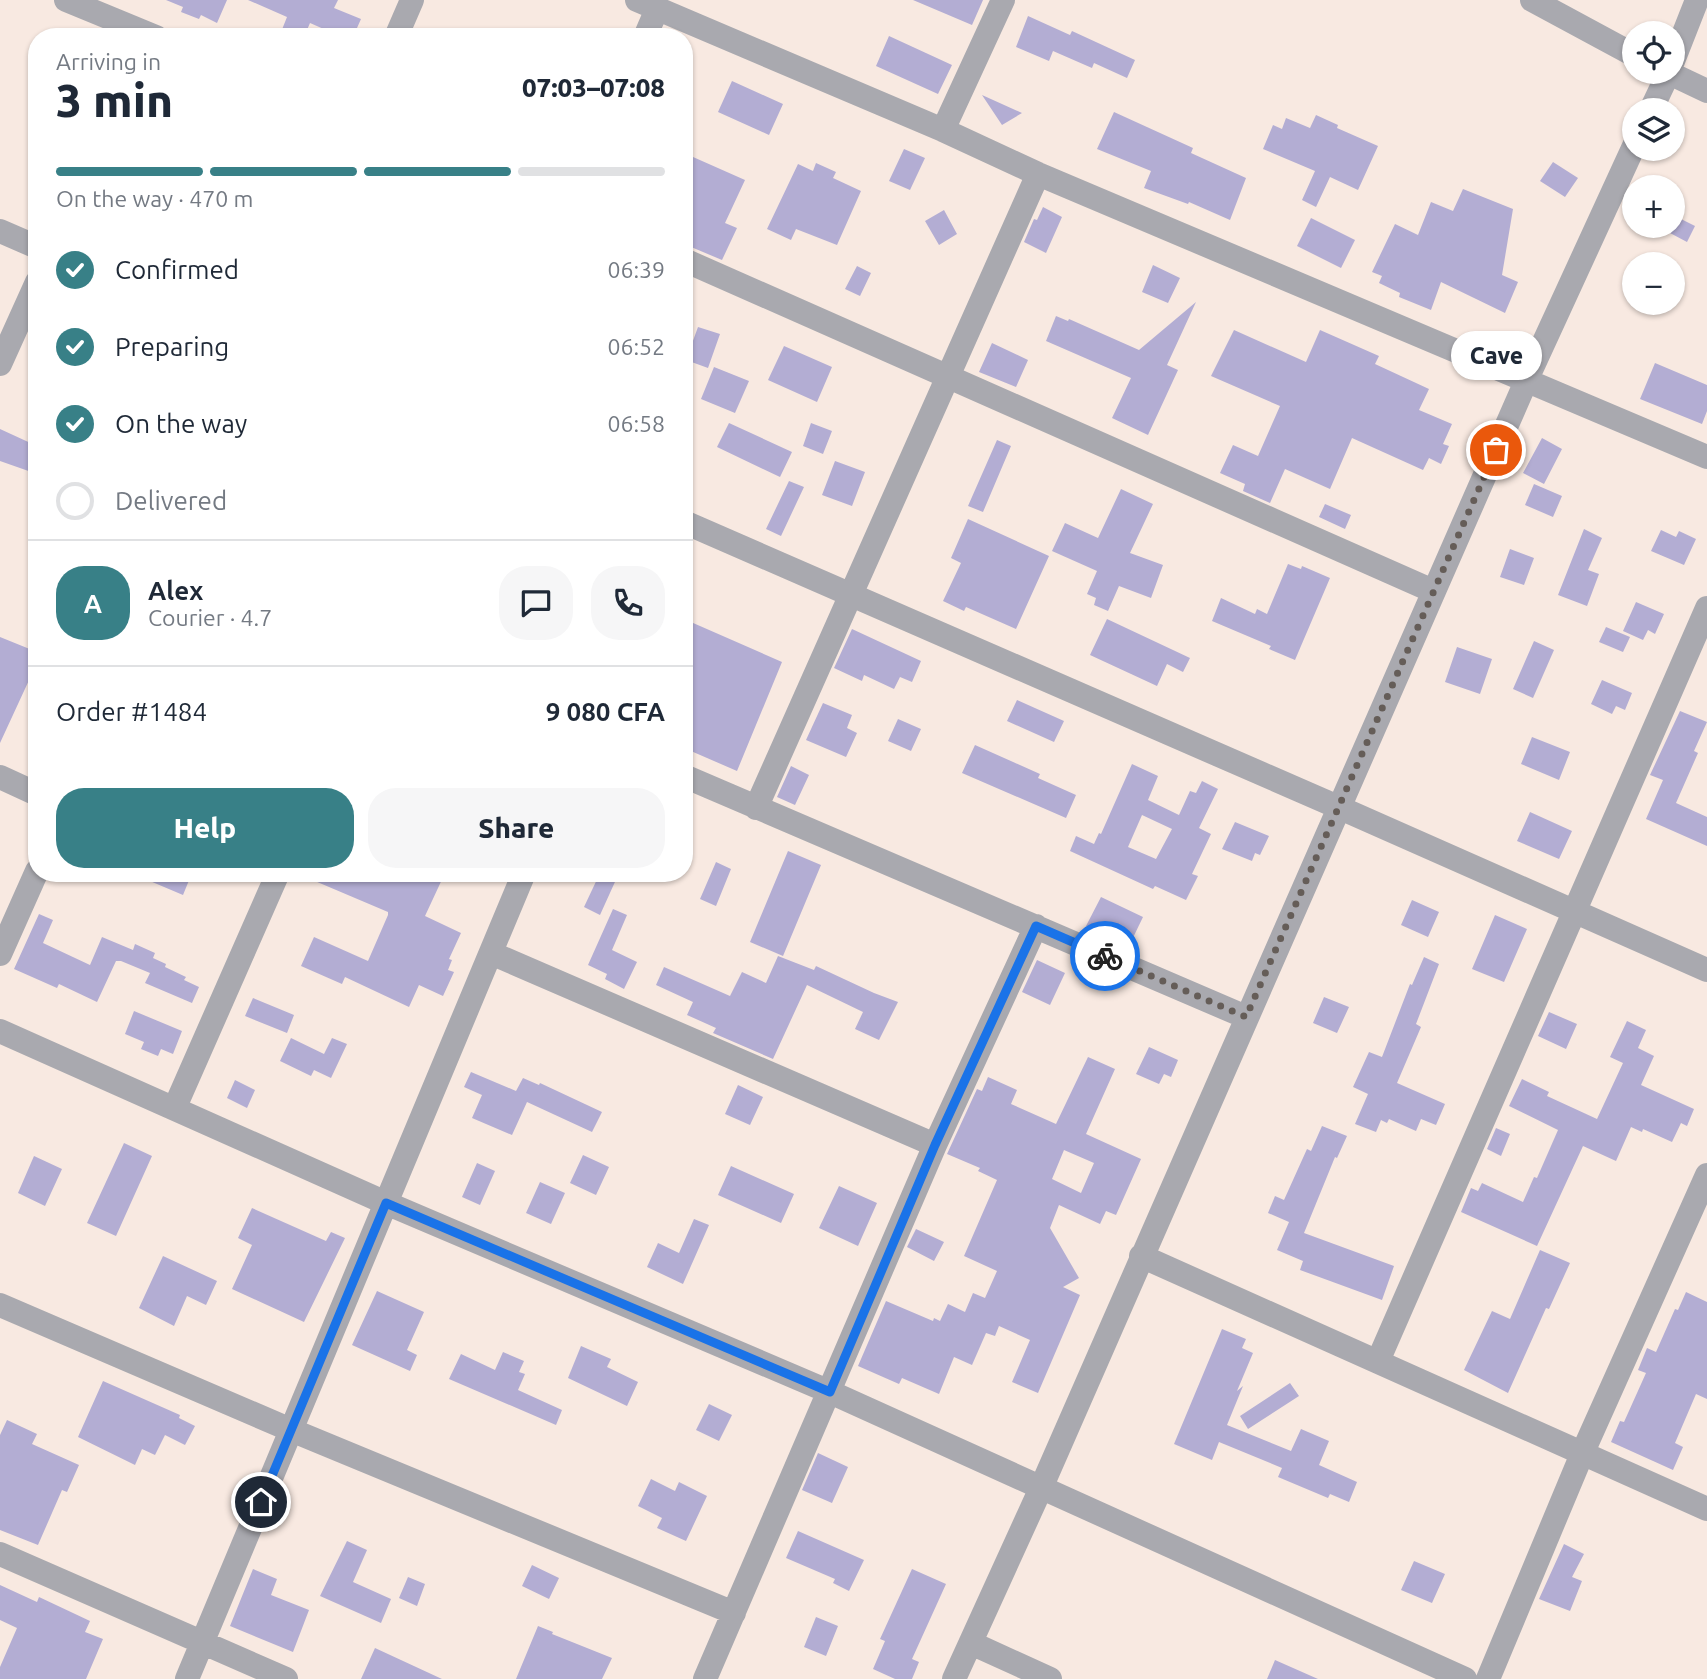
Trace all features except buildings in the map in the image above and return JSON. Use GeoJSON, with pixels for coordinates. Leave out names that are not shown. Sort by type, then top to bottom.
{"type":"FeatureCollection","features":[{"type":"Feature","properties":{"kind":"street"},"geometry":{"type":"LineString","coordinates":[[66,0],[134,28]]}},
{"type":"Feature","properties":{"kind":"street"},"geometry":{"type":"LineString","coordinates":[[400,28],[412,0]]}},
{"type":"Feature","properties":{"kind":"street"},"geometry":{"type":"LineString","coordinates":[[943,130],[1003,0]]}},
{"type":"Feature","properties":{"kind":"street"},"geometry":{"type":"LineString","coordinates":[[1532,0],[1622,49]]}},
{"type":"Feature","properties":{"kind":"street"},"geometry":{"type":"LineString","coordinates":[[1685,32],[1698,0]]}},
{"type":"Feature","properties":{"kind":"street"},"geometry":{"type":"LineString","coordinates":[[646,28],[647,4],[943,130],[1038,174],[1707,457]]}},
{"type":"Feature","properties":{"kind":"street"},"geometry":{"type":"LineString","coordinates":[[1685,80],[1707,91]]}},
{"type":"Feature","properties":{"kind":"street"},"geometry":{"type":"LineString","coordinates":[[954,1679],[1041,1488],[1527,379],[1627,161]]}},
{"type":"Feature","properties":{"kind":"street"},"geometry":{"type":"LineString","coordinates":[[756,808],[1038,174]]}},
{"type":"Feature","properties":{"kind":"street"},"geometry":{"type":"LineString","coordinates":[[0,231],[28,243]]}},
{"type":"Feature","properties":{"kind":"street"},"geometry":{"type":"LineString","coordinates":[[693,264],[1433,591]]}},
{"type":"Feature","properties":{"kind":"street"},"geometry":{"type":"LineString","coordinates":[[0,364],[28,302]]}},
{"type":"Feature","properties":{"kind":"street"},"geometry":{"type":"LineString","coordinates":[[693,526],[1707,970]]}},
{"type":"Feature","properties":{"kind":"street"},"geometry":{"type":"LineString","coordinates":[[1378,1361],[1707,608]]}},
{"type":"Feature","properties":{"kind":"street"},"geometry":{"type":"LineString","coordinates":[[0,777],[28,790]]}},
{"type":"Feature","properties":{"kind":"street"},"geometry":{"type":"LineString","coordinates":[[693,780],[1246,1017]]}},
{"type":"Feature","properties":{"kind":"street"},"geometry":{"type":"LineString","coordinates":[[0,954],[32,882]]}},
{"type":"Feature","properties":{"kind":"street"},"geometry":{"type":"LineString","coordinates":[[175,1107],[274,882]]}},
{"type":"Feature","properties":{"kind":"street"},"geometry":{"type":"LineString","coordinates":[[187,1679],[520,882]]}},
{"type":"Feature","properties":{"kind":"street"},"geometry":{"type":"LineString","coordinates":[[705,1679],[935,1145],[1036,926]]}},
{"type":"Feature","properties":{"kind":"street"},"geometry":{"type":"LineString","coordinates":[[491,953],[935,1145]]}},
{"type":"Feature","properties":{"kind":"street"},"geometry":{"type":"LineString","coordinates":[[0,1031],[386,1203],[830,1392],[1465,1679]]}},
{"type":"Feature","properties":{"kind":"street"},"geometry":{"type":"LineString","coordinates":[[1488,1679],[1582,1454],[1707,1175]]}},
{"type":"Feature","properties":{"kind":"street"},"geometry":{"type":"LineString","coordinates":[[1141,1256],[1707,1508]]}},
{"type":"Feature","properties":{"kind":"street"},"geometry":{"type":"LineString","coordinates":[[0,1305],[291,1430],[734,1613]]}},
{"type":"Feature","properties":{"kind":"street"},"geometry":{"type":"LineString","coordinates":[[0,1554],[286,1679]]}},
{"type":"Feature","properties":{"kind":"street"},"geometry":{"type":"LineString","coordinates":[[971,1643],[1050,1679]]}},
{"type":"Feature","properties":{"kind":"way so far"},"geometry":{"type":"LineString","coordinates":[[1105,956],[1246,1017],[1496,450]]}},
{"type":"Feature","properties":{"kind":"place","name":"Cave"},"geometry":{"type":"Point","coordinates":[1496,450]}},
{"type":"Feature","properties":{"kind":"route"},"geometry":{"type":"LineString","coordinates":[[261,1502],[386,1203],[830,1392],[935,1145],[1036,926],[1105,956]]}}]}
